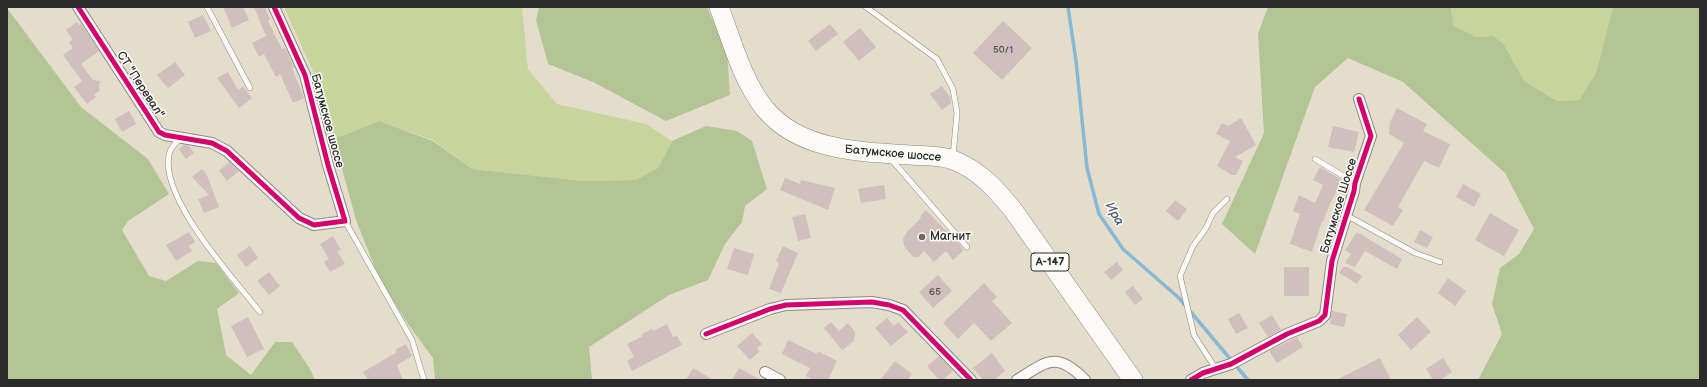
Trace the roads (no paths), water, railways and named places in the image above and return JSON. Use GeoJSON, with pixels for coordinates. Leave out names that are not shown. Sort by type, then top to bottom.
{"type":"FeatureCollection","features":[{"type":"Feature","properties":{"kind":"highway","name":"Батумское шоссе"},"geometry":{"type":"LineString","coordinates":[[719,7],[751,88],[766,109],[784,127],[808,139],[838,148],[953,159],[978,173],[991,184],[1013,210],[1133,380]]}},
{"type":"Feature","properties":{"kind":"street","name":"СТ \"Перевал\""},"geometry":{"type":"LineString","coordinates":[[78,7],[153,125],[159,132],[165,136],[212,143],[227,151],[299,218],[314,225],[345,221]]}},
{"type":"Feature","properties":{"kind":"street","name":"Батумское шоссе"},"geometry":{"type":"LineString","coordinates":[[274,7],[305,75],[328,165],[345,221]]}},
{"type":"Feature","properties":{"kind":"street","name":"Батумское Шоссе"},"geometry":{"type":"LineString","coordinates":[[1191,380],[1231,364],[1287,334],[1319,321],[1325,315],[1332,261],[1354,191],[1355,183],[1371,136],[1359,99]]}},
{"type":"Feature","properties":{"kind":"street"},"geometry":{"type":"LineString","coordinates":[[706,334],[770,309],[786,306],[872,302],[889,305],[903,310],[971,380]]}},
{"type":"Feature","properties":{"kind":"street"},"geometry":{"type":"LineString","coordinates":[[1017,380],[1048,362],[1069,365],[1085,380]]}},
{"type":"Feature","properties":{"kind":"street"},"geometry":{"type":"LineString","coordinates":[[765,372],[780,380]]}},
{"type":"Feature","properties":{"kind":"lane"},"geometry":{"type":"LineString","coordinates":[[207,7],[250,88]]}},
{"type":"Feature","properties":{"kind":"lane"},"geometry":{"type":"LineString","coordinates":[[866,7],[937,58],[953,89],[956,107],[953,159]]}},
{"type":"Feature","properties":{"kind":"lane"},"geometry":{"type":"LineString","coordinates":[[181,138],[172,146],[168,156],[170,178],[180,206],[213,253],[260,312]]}},
{"type":"Feature","properties":{"kind":"lane"},"geometry":{"type":"LineString","coordinates":[[886,153],[967,246]]}},
{"type":"Feature","properties":{"kind":"lane"},"geometry":{"type":"LineString","coordinates":[[1315,159],[1355,183]]}},
{"type":"Feature","properties":{"kind":"lane"},"geometry":{"type":"LineString","coordinates":[[1216,369],[1194,335],[1180,276],[1193,246],[1206,228],[1213,213],[1227,199]]}},
{"type":"Feature","properties":{"kind":"lane"},"geometry":{"type":"LineString","coordinates":[[1346,215],[1415,253],[1440,262]]}},
{"type":"Feature","properties":{"kind":"lane","name":"Батумское шоссе"},"geometry":{"type":"LineString","coordinates":[[345,221],[412,340],[424,380]]}},
{"type":"Feature","properties":{"kind":"waterway","name":"Ира"},"geometry":{"type":"LineString","coordinates":[[1068,7],[1076,61],[1087,168],[1099,214],[1123,249],[1179,298],[1248,380]]}},
{"type":"Feature","properties":{"kind":"place","name":"Магнит"},"geometry":{"type":"Point","coordinates":[922,237]}}]}
